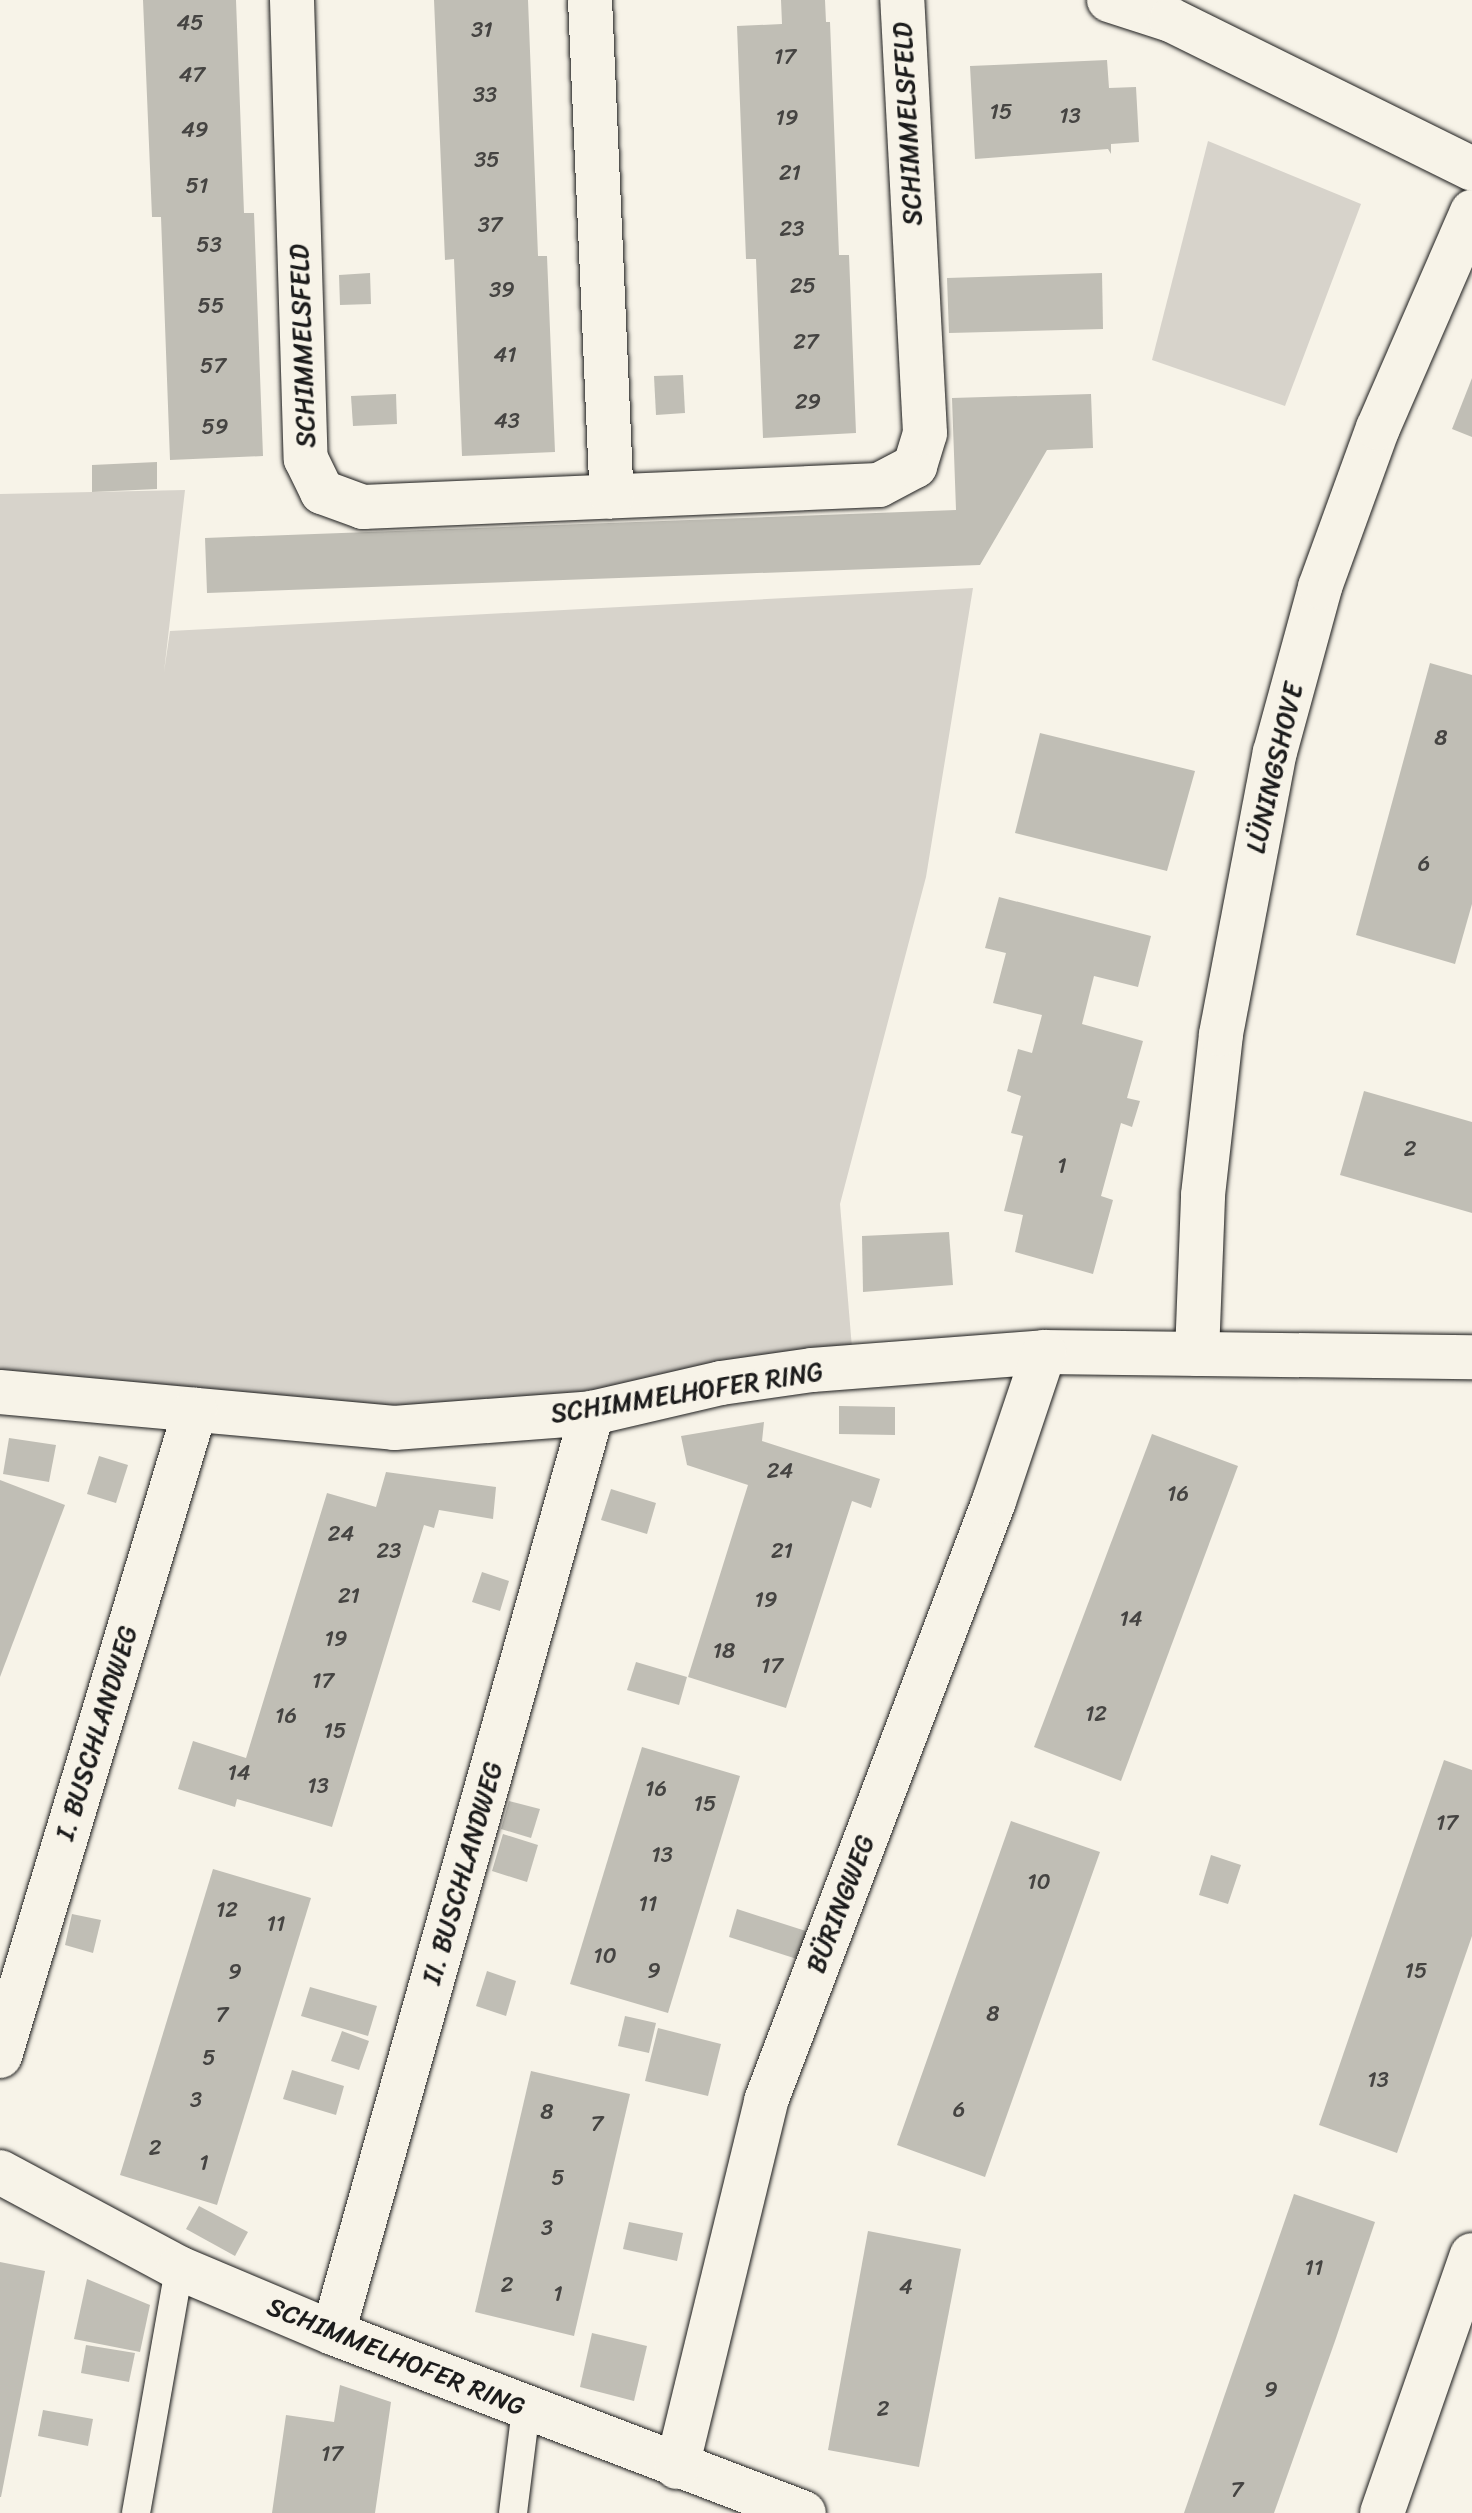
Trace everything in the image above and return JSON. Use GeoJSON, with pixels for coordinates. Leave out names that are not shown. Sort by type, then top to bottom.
{"type":"FeatureCollection","features":[{"type":"Feature","properties":{"kind":"street","name":"SCHIMMELSFELD"},"geometry":{"type":"LineString","coordinates":[[292,0],[306,459],[322,492],[363,507],[879,485],[915,466],[925,433],[902,0]]}},
{"type":"Feature","properties":{"kind":"street"},"geometry":{"type":"LineString","coordinates":[[590,0],[612,497]]}},
{"type":"Feature","properties":{"kind":"street"},"geometry":{"type":"LineString","coordinates":[[1109,0],[1171,20],[1472,169]]}},
{"type":"Feature","properties":{"kind":"street","name":"LÜNINGSHOVE"},"geometry":{"type":"LineString","coordinates":[[1197,1354],[1203,1195],[1221,1034],[1275,752],[1325,573],[1378,428],[1472,212]]}},
{"type":"Feature","properties":{"kind":"street","name":"SCHIMMELHOFER RING"},"geometry":{"type":"LineString","coordinates":[[0,1392],[394,1428],[592,1413],[721,1383],[812,1370],[1044,1352],[1472,1357]]}},
{"type":"Feature","properties":{"kind":"street","name":"BÜRINGWEG"},"geometry":{"type":"LineString","coordinates":[[677,2467],[766,2101],[994,1501],[1044,1352]]}},
{"type":"Feature","properties":{"kind":"street","name":"I. BUSCHLANDWEG"},"geometry":{"type":"LineString","coordinates":[[0,2056],[195,1410]]}},
{"type":"Feature","properties":{"kind":"street","name":"II. BUSCHLANDWEG"},"geometry":{"type":"LineString","coordinates":[[333,2333],[592,1413]]}},
{"type":"Feature","properties":{"kind":"street","name":"SCHIMMELHOFER RING"},"geometry":{"type":"LineString","coordinates":[[0,2172],[179,2268],[526,2409],[804,2513]]}},
{"type":"Feature","properties":{"kind":"street"},"geometry":{"type":"LineString","coordinates":[[1382,2513],[1472,2255]]}},
{"type":"Feature","properties":{"kind":"lane"},"geometry":{"type":"LineString","coordinates":[[136,2513],[179,2268]]}},
{"type":"Feature","properties":{"kind":"lane"},"geometry":{"type":"LineString","coordinates":[[513,2513],[526,2409]]}},
{"type":"Feature","properties":{"kind":"shaded area"},"geometry":{"type":"Polygon","coordinates":[[[1208,141],[1361,204],[1285,406],[1152,360],[1208,141]]]}},
{"type":"Feature","properties":{"kind":"shaded area"},"geometry":{"type":"Polygon","coordinates":[[[185,490],[164,672],[170,631],[973,588],[926,877],[840,1204],[853,1360],[391,1426],[0,1395],[0,494],[185,490]]]}},
{"type":"Feature","properties":{"kind":"building"},"geometry":{"type":"Polygon","coordinates":[[[143,0],[236,0],[244,213],[254,213],[263,456],[170,460],[161,217],[152,217],[143,0]]]}},
{"type":"Feature","properties":{"kind":"building"},"geometry":{"type":"Polygon","coordinates":[[[434,0],[528,0],[538,256],[547,256],[555,452],[462,456],[454,259],[445,260],[434,0]]]}},
{"type":"Feature","properties":{"kind":"building"},"geometry":{"type":"Polygon","coordinates":[[[781,0],[825,0],[826,22],[830,22],[839,255],[849,255],[856,433],[763,438],[756,259],[746,259],[737,26],[782,24],[781,0]]]}},
{"type":"Feature","properties":{"kind":"building"},"geometry":{"type":"Polygon","coordinates":[[[1107,60],[1109,88],[1136,87],[1139,142],[1111,144],[1111,154],[1108,149],[975,159],[970,66],[1107,60]]]}},
{"type":"Feature","properties":{"kind":"building"},"geometry":{"type":"Polygon","coordinates":[[[370,273],[371,304],[340,305],[339,275],[370,273]]]}},
{"type":"Feature","properties":{"kind":"building"},"geometry":{"type":"Polygon","coordinates":[[[1102,273],[1103,329],[949,333],[947,278],[1102,273]]]}},
{"type":"Feature","properties":{"kind":"building"},"geometry":{"type":"Polygon","coordinates":[[[683,375],[685,413],[656,415],[654,376],[683,375]]]}},
{"type":"Feature","properties":{"kind":"building"},"geometry":{"type":"Polygon","coordinates":[[[1472,378],[1472,437],[1452,429],[1472,378]]]}},
{"type":"Feature","properties":{"kind":"building"},"geometry":{"type":"Polygon","coordinates":[[[396,394],[397,424],[353,426],[351,396],[396,394]]]}},
{"type":"Feature","properties":{"kind":"building"},"geometry":{"type":"Polygon","coordinates":[[[1091,394],[1093,448],[1047,450],[980,565],[207,593],[205,538],[956,510],[952,398],[1091,394]]]}},
{"type":"Feature","properties":{"kind":"building"},"geometry":{"type":"Polygon","coordinates":[[[157,462],[157,489],[92,492],[92,465],[157,462]]]}},
{"type":"Feature","properties":{"kind":"building"},"geometry":{"type":"Polygon","coordinates":[[[1430,663],[1472,675],[1472,904],[1455,964],[1356,935],[1430,663]]]}},
{"type":"Feature","properties":{"kind":"building"},"geometry":{"type":"Polygon","coordinates":[[[1040,733],[1195,771],[1167,871],[1015,833],[1040,733]]]}},
{"type":"Feature","properties":{"kind":"building"},"geometry":{"type":"Polygon","coordinates":[[[999,897],[1151,936],[1138,987],[1094,976],[1082,1024],[1143,1041],[1127,1098],[1140,1101],[1132,1127],[1121,1123],[1101,1196],[1113,1200],[1093,1274],[1015,1252],[1023,1215],[1004,1211],[1023,1136],[1011,1133],[1021,1096],[1007,1091],[1018,1049],[1032,1053],[1042,1015],[993,1003],[1006,953],[985,948],[999,897]]]}},
{"type":"Feature","properties":{"kind":"building"},"geometry":{"type":"Polygon","coordinates":[[[1364,1091],[1472,1122],[1472,1213],[1340,1175],[1364,1091]]]}},
{"type":"Feature","properties":{"kind":"building"},"geometry":{"type":"Polygon","coordinates":[[[949,1232],[953,1285],[863,1292],[862,1236],[949,1232]]]}},
{"type":"Feature","properties":{"kind":"building"},"geometry":{"type":"Polygon","coordinates":[[[839,1406],[895,1407],[895,1435],[839,1434],[839,1406]]]}},
{"type":"Feature","properties":{"kind":"building"},"geometry":{"type":"Polygon","coordinates":[[[764,1422],[762,1441],[880,1479],[871,1508],[852,1501],[786,1708],[688,1677],[748,1485],[687,1465],[681,1436],[764,1422]]]}},
{"type":"Feature","properties":{"kind":"building"},"geometry":{"type":"Polygon","coordinates":[[[1152,1434],[1238,1466],[1121,1781],[1034,1747],[1152,1434]]]}},
{"type":"Feature","properties":{"kind":"building"},"geometry":{"type":"Polygon","coordinates":[[[9,1438],[56,1445],[49,1482],[3,1474],[9,1438]]]}},
{"type":"Feature","properties":{"kind":"building"},"geometry":{"type":"Polygon","coordinates":[[[99,1456],[128,1465],[116,1503],[87,1494],[99,1456]]]}},
{"type":"Feature","properties":{"kind":"building"},"geometry":{"type":"Polygon","coordinates":[[[386,1472],[496,1487],[493,1519],[439,1510],[434,1528],[424,1525],[332,1827],[237,1799],[235,1807],[178,1789],[193,1741],[246,1758],[327,1493],[376,1507],[386,1472]]]}},
{"type":"Feature","properties":{"kind":"building"},"geometry":{"type":"Polygon","coordinates":[[[0,1480],[65,1505],[0,1677],[0,1480]]]}},
{"type":"Feature","properties":{"kind":"building"},"geometry":{"type":"Polygon","coordinates":[[[611,1489],[656,1503],[647,1534],[601,1520],[611,1489]]]}},
{"type":"Feature","properties":{"kind":"building"},"geometry":{"type":"Polygon","coordinates":[[[482,1572],[509,1581],[500,1611],[472,1602],[482,1572]]]}},
{"type":"Feature","properties":{"kind":"building"},"geometry":{"type":"Polygon","coordinates":[[[636,1662],[687,1677],[679,1705],[627,1690],[636,1662]]]}},
{"type":"Feature","properties":{"kind":"building"},"geometry":{"type":"Polygon","coordinates":[[[642,1747],[740,1776],[668,2013],[570,1984],[642,1747]]]}},
{"type":"Feature","properties":{"kind":"building"},"geometry":{"type":"Polygon","coordinates":[[[1444,1760],[1472,1770],[1472,1936],[1397,2153],[1319,2125],[1444,1760]]]}},
{"type":"Feature","properties":{"kind":"building"},"geometry":{"type":"Polygon","coordinates":[[[509,1801],[540,1809],[531,1838],[501,1829],[509,1801]]]}},
{"type":"Feature","properties":{"kind":"building"},"geometry":{"type":"Polygon","coordinates":[[[1011,1821],[1100,1852],[985,2177],[897,2145],[1011,1821]]]}},
{"type":"Feature","properties":{"kind":"building"},"geometry":{"type":"Polygon","coordinates":[[[503,1834],[538,1845],[527,1882],[492,1871],[503,1834]]]}},
{"type":"Feature","properties":{"kind":"building"},"geometry":{"type":"Polygon","coordinates":[[[1211,1855],[1241,1865],[1228,1904],[1199,1895],[1211,1855]]]}},
{"type":"Feature","properties":{"kind":"building"},"geometry":{"type":"Polygon","coordinates":[[[213,1869],[311,1898],[217,2205],[120,2175],[213,1869]]]}},
{"type":"Feature","properties":{"kind":"building"},"geometry":{"type":"Polygon","coordinates":[[[737,1909],[809,1932],[800,1960],[729,1937],[737,1909]]]}},
{"type":"Feature","properties":{"kind":"building"},"geometry":{"type":"Polygon","coordinates":[[[72,1914],[101,1920],[93,1953],[65,1945],[72,1914]]]}},
{"type":"Feature","properties":{"kind":"building"},"geometry":{"type":"Polygon","coordinates":[[[487,1971],[516,1981],[506,2016],[476,2006],[487,1971]]]}},
{"type":"Feature","properties":{"kind":"building"},"geometry":{"type":"Polygon","coordinates":[[[310,1987],[377,2006],[368,2036],[301,2016],[310,1987]]]}},
{"type":"Feature","properties":{"kind":"building"},"geometry":{"type":"Polygon","coordinates":[[[625,2016],[656,2023],[649,2053],[618,2046],[625,2016]]]}},
{"type":"Feature","properties":{"kind":"building"},"geometry":{"type":"Polygon","coordinates":[[[658,2028],[721,2044],[708,2096],[645,2081],[658,2028]]]}},
{"type":"Feature","properties":{"kind":"building"},"geometry":{"type":"Polygon","coordinates":[[[342,2031],[369,2041],[359,2070],[331,2061],[342,2031]]]}},
{"type":"Feature","properties":{"kind":"building"},"geometry":{"type":"Polygon","coordinates":[[[292,2070],[344,2086],[336,2115],[283,2099],[292,2070]]]}},
{"type":"Feature","properties":{"kind":"building"},"geometry":{"type":"Polygon","coordinates":[[[531,2071],[630,2094],[574,2336],[475,2312],[531,2071]]]}},
{"type":"Feature","properties":{"kind":"building"},"geometry":{"type":"Polygon","coordinates":[[[1294,2194],[1375,2222],[1335,2341],[1274,2513],[1184,2513],[1294,2194]]]}},
{"type":"Feature","properties":{"kind":"building"},"geometry":{"type":"Polygon","coordinates":[[[199,2206],[248,2232],[235,2256],[186,2229],[199,2206]]]}},
{"type":"Feature","properties":{"kind":"building"},"geometry":{"type":"Polygon","coordinates":[[[629,2222],[683,2233],[677,2261],[623,2249],[629,2222]]]}},
{"type":"Feature","properties":{"kind":"building"},"geometry":{"type":"Polygon","coordinates":[[[868,2231],[961,2249],[919,2467],[828,2450],[868,2231]]]}},
{"type":"Feature","properties":{"kind":"building"},"geometry":{"type":"Polygon","coordinates":[[[0,2262],[45,2271],[1,2497],[0,2497],[0,2262]]]}},
{"type":"Feature","properties":{"kind":"building"},"geometry":{"type":"Polygon","coordinates":[[[87,2279],[150,2305],[140,2352],[74,2339],[87,2279]]]}},
{"type":"Feature","properties":{"kind":"building"},"geometry":{"type":"Polygon","coordinates":[[[592,2333],[647,2346],[634,2401],[580,2387],[592,2333]]]}},
{"type":"Feature","properties":{"kind":"building"},"geometry":{"type":"Polygon","coordinates":[[[86,2345],[135,2353],[129,2382],[81,2373],[86,2345]]]}},
{"type":"Feature","properties":{"kind":"building"},"geometry":{"type":"Polygon","coordinates":[[[340,2385],[391,2402],[375,2513],[272,2513],[286,2415],[334,2422],[340,2385]]]}},
{"type":"Feature","properties":{"kind":"building"},"geometry":{"type":"Polygon","coordinates":[[[43,2410],[93,2419],[88,2446],[38,2436],[43,2410]]]}}]}
